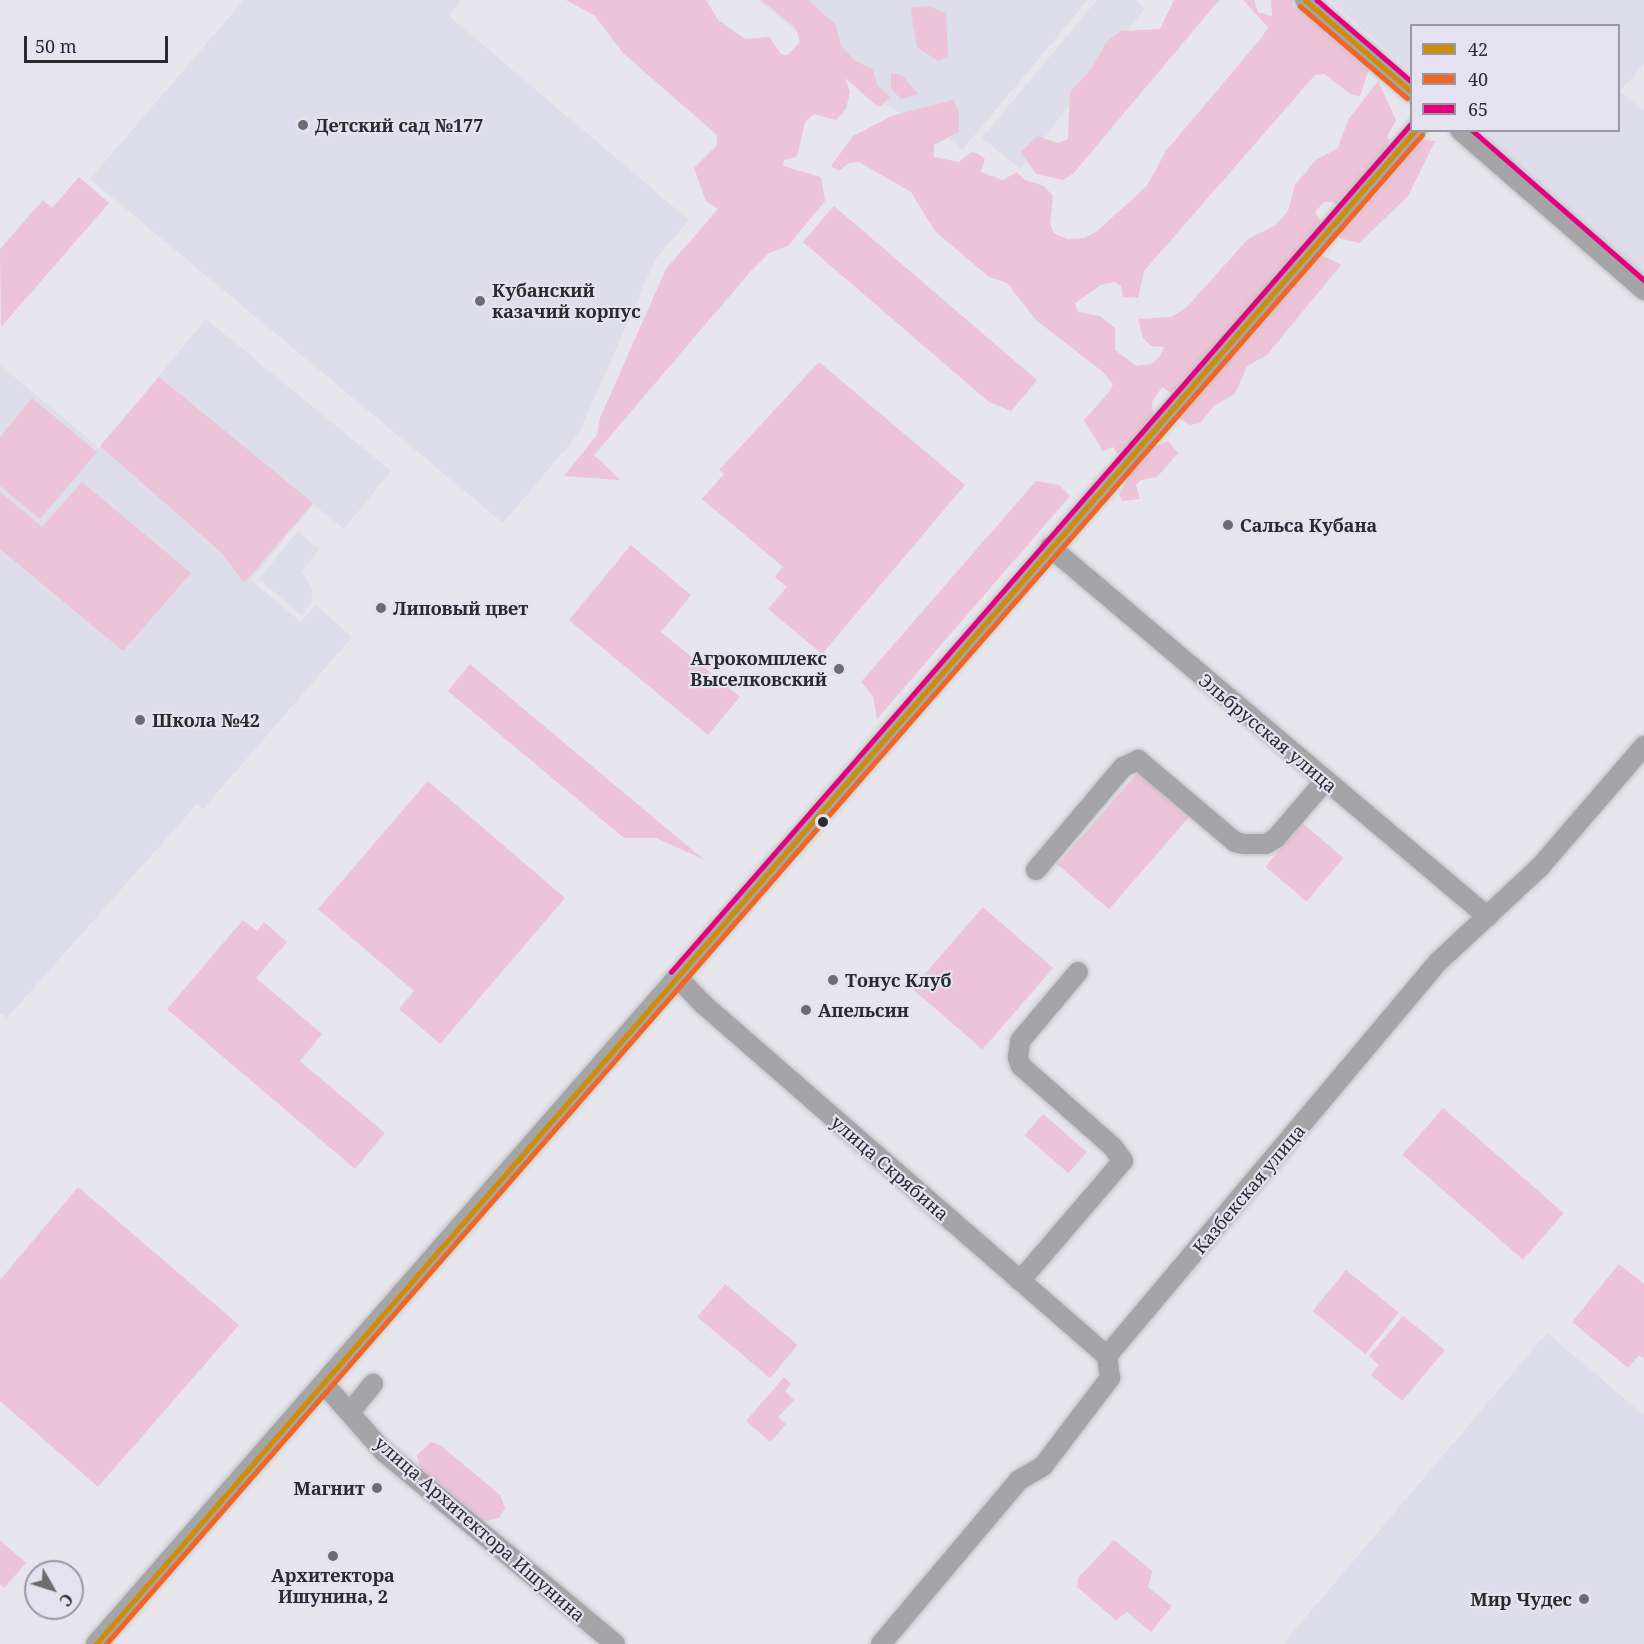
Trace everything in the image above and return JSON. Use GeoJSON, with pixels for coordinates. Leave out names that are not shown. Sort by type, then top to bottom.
{"type":"FeatureCollection","features":[{"type":"Feature","properties":{"kind":"street"},"geometry":{"type":"LineString","coordinates":[[1305,0],[1410,90]]}},
{"type":"Feature","properties":{"kind":"street"},"geometry":{"type":"LineString","coordinates":[[96,1644],[1050,547],[1414,132]]}},
{"type":"Feature","properties":{"kind":"street"},"geometry":{"type":"LineString","coordinates":[[1462,132],[1644,290]]}},
{"type":"Feature","properties":{"kind":"street","name":"Эльбрусская улица"},"geometry":{"type":"LineString","coordinates":[[1050,547],[1488,917]]}},
{"type":"Feature","properties":{"kind":"street","name":"Казбекская улица"},"geometry":{"type":"LineString","coordinates":[[1107,1356],[1438,962],[1540,867],[1644,746]]}},
{"type":"Feature","properties":{"kind":"street"},"geometry":{"type":"LineString","coordinates":[[1036,870],[1123,767],[1138,760],[1235,842],[1244,844],[1266,844],[1276,838],[1325,781]]}},
{"type":"Feature","properties":{"kind":"street"},"geometry":{"type":"LineString","coordinates":[[1020,1281],[1123,1161],[1113,1147],[1021,1066],[1018,1058],[1020,1041],[1078,972]]}},
{"type":"Feature","properties":{"kind":"street","name":"улица Скрябина"},"geometry":{"type":"LineString","coordinates":[[677,977],[703,1004],[1107,1356]]}},
{"type":"Feature","properties":{"kind":"street"},"geometry":{"type":"LineString","coordinates":[[881,1644],[1019,1480],[1043,1466],[1110,1378],[1107,1356]]}},
{"type":"Feature","properties":{"kind":"street","name":"улица Архитектора Ишунина"},"geometry":{"type":"LineString","coordinates":[[324,1384],[351,1411],[384,1452],[615,1644]]}},
{"type":"Feature","properties":{"kind":"street"},"geometry":{"type":"LineString","coordinates":[[351,1411],[373,1384]]}},
{"type":"Feature","properties":{"kind":"shaded area"},"geometry":{"type":"Polygon","coordinates":[[[244,0],[461,0],[449,16],[689,220],[655,260],[579,433],[503,523],[90,179],[244,0]]]}},
{"type":"Feature","properties":{"kind":"shaded area"},"geometry":{"type":"Polygon","coordinates":[[[566,0],[706,0],[718,20],[745,39],[769,37],[782,55],[788,55],[800,42],[796,28],[762,0],[808,0],[836,25],[841,45],[854,60],[873,69],[877,85],[890,97],[880,107],[845,78],[850,92],[846,109],[836,120],[814,114],[805,122],[797,157],[784,160],[783,166],[821,177],[825,201],[788,246],[769,253],[750,272],[594,455],[620,480],[564,476],[597,435],[600,418],[666,269],[718,209],[706,201],[694,168],[717,145],[717,135],[623,53],[595,16],[566,0]]]}},
{"type":"Feature","properties":{"kind":"shaded area"},"geometry":{"type":"Polygon","coordinates":[[[758,0],[1088,0],[962,150],[946,136],[886,105],[758,0]]]}},
{"type":"Feature","properties":{"kind":"shaded area"},"geometry":{"type":"Polygon","coordinates":[[[1097,0],[1135,0],[1145,8],[1020,169],[982,138],[1097,0]]]}},
{"type":"Feature","properties":{"kind":"shaded area"},"geometry":{"type":"Polygon","coordinates":[[[1174,0],[1219,0],[1073,174],[1063,180],[1036,174],[1021,152],[1037,136],[1058,143],[1068,139],[1070,92],[1092,68],[1107,41],[1121,31],[1160,29],[1174,0]]]}},
{"type":"Feature","properties":{"kind":"shaded area"},"geometry":{"type":"Polygon","coordinates":[[[1243,0],[1254,0],[1258,12],[1272,16],[1271,0],[1292,0],[1293,6],[1326,26],[1369,68],[1360,96],[1350,94],[1325,74],[1315,75],[1144,271],[1138,298],[1123,297],[1121,286],[1115,282],[1101,285],[1075,303],[1078,312],[1100,316],[1115,328],[1115,350],[1136,366],[1151,364],[1160,356],[1164,347],[1151,346],[1143,338],[1138,319],[1171,317],[1186,308],[1248,239],[1276,225],[1288,211],[1295,185],[1316,160],[1338,148],[1348,120],[1378,81],[1396,120],[1388,135],[1389,155],[1421,140],[1435,141],[1408,196],[1359,243],[1339,238],[1344,210],[1332,202],[1324,202],[1315,212],[1329,235],[1316,252],[1341,265],[1267,355],[1247,366],[1235,394],[1215,405],[1200,423],[1190,425],[1169,412],[1177,397],[1162,387],[1152,402],[1156,446],[1168,441],[1178,453],[1157,477],[1141,480],[1136,485],[1140,499],[1122,501],[1119,494],[1126,483],[1118,469],[1122,461],[1113,447],[1103,451],[1084,420],[1110,391],[1113,384],[1103,372],[1036,320],[1007,283],[989,277],[935,231],[911,192],[859,162],[849,163],[839,171],[831,166],[853,136],[892,116],[953,100],[959,112],[959,132],[934,145],[934,157],[959,162],[971,152],[977,153],[985,159],[981,172],[1003,180],[1017,172],[1025,180],[1044,186],[1053,196],[1050,224],[1054,233],[1067,239],[1084,238],[1096,232],[1147,186],[1166,151],[1262,37],[1268,27],[1243,0]]]}},
{"type":"Feature","properties":{"kind":"shaded area"},"geometry":{"type":"Polygon","coordinates":[[[1330,0],[1644,0],[1644,64],[1620,91],[1620,24],[1410,24],[1410,71],[1330,0]]]}},
{"type":"Feature","properties":{"kind":"shaded area"},"geometry":{"type":"Polygon","coordinates":[[[928,6],[946,13],[948,56],[938,61],[917,47],[913,26],[911,8],[928,6]]]}},
{"type":"Feature","properties":{"kind":"shaded area"},"geometry":{"type":"Polygon","coordinates":[[[891,73],[902,75],[918,94],[901,99],[891,89],[891,73]]]}},
{"type":"Feature","properties":{"kind":"shaded area"},"geometry":{"type":"Polygon","coordinates":[[[1620,91],[1644,111],[1644,290],[1461,132],[1620,132],[1620,91]]]}},
{"type":"Feature","properties":{"kind":"shaded area"},"geometry":{"type":"Polygon","coordinates":[[[79,177],[109,203],[1,327],[0,249],[43,200],[52,208],[79,177]]]}},
{"type":"Feature","properties":{"kind":"shaded area"},"geometry":{"type":"Polygon","coordinates":[[[834,206],[1037,380],[1011,411],[989,402],[803,242],[834,206]]]}},
{"type":"Feature","properties":{"kind":"shaded area","name":"Школа №42"},"geometry":{"type":"Polygon","coordinates":[[[206,319],[391,471],[344,529],[313,504],[251,580],[301,622],[316,605],[352,637],[203,809],[197,804],[7,1018],[0,1013],[0,365],[99,448],[206,319]]]}},
{"type":"Feature","properties":{"kind":"shaded area"},"geometry":{"type":"Polygon","coordinates":[[[819,362],[965,485],[822,654],[768,609],[787,587],[775,577],[783,567],[702,499],[724,474],[719,470],[819,362]]]}},
{"type":"Feature","properties":{"kind":"shaded area"},"geometry":{"type":"Polygon","coordinates":[[[159,377],[313,503],[244,583],[222,553],[100,446],[159,377]]]}},
{"type":"Feature","properties":{"kind":"shaded area"},"geometry":{"type":"Polygon","coordinates":[[[32,398],[97,452],[40,519],[0,486],[0,437],[32,398]]]}},
{"type":"Feature","properties":{"kind":"shaded area"},"geometry":{"type":"Polygon","coordinates":[[[1036,481],[1059,485],[1070,496],[877,719],[873,696],[861,682],[1036,481]]]}},
{"type":"Feature","properties":{"kind":"shaded area"},"geometry":{"type":"Polygon","coordinates":[[[82,482],[191,573],[123,651],[0,549],[0,492],[42,527],[82,482]]]}},
{"type":"Feature","properties":{"kind":"shaded area"},"geometry":{"type":"Polygon","coordinates":[[[298,531],[319,549],[302,571],[313,591],[310,605],[302,616],[259,579],[298,531]]]}},
{"type":"Feature","properties":{"kind":"shaded area"},"geometry":{"type":"Polygon","coordinates":[[[631,545],[691,595],[661,632],[740,697],[708,735],[569,620],[631,545]]]}},
{"type":"Feature","properties":{"kind":"shaded area"},"geometry":{"type":"Polygon","coordinates":[[[470,664],[703,859],[656,838],[624,838],[448,691],[470,664]]]}},
{"type":"Feature","properties":{"kind":"shaded area"},"geometry":{"type":"Polygon","coordinates":[[[1139,771],[1190,816],[1109,909],[1058,865],[1139,771]]]}},
{"type":"Feature","properties":{"kind":"shaded area"},"geometry":{"type":"Polygon","coordinates":[[[428,781],[565,898],[440,1044],[399,1009],[414,991],[318,909],[428,781]]]}},
{"type":"Feature","properties":{"kind":"shaded area"},"geometry":{"type":"Polygon","coordinates":[[[1302,823],[1343,858],[1307,901],[1265,867],[1302,823]]]}},
{"type":"Feature","properties":{"kind":"shaded area"},"geometry":{"type":"Polygon","coordinates":[[[983,907],[1053,968],[982,1050],[912,989],[983,907]]]}},
{"type":"Feature","properties":{"kind":"shaded area"},"geometry":{"type":"Polygon","coordinates":[[[243,920],[257,931],[264,922],[287,942],[256,978],[322,1034],[300,1061],[385,1133],[355,1169],[167,1009],[243,920]]]}},
{"type":"Feature","properties":{"kind":"shaded area"},"geometry":{"type":"Polygon","coordinates":[[[1443,1108],[1564,1213],[1523,1260],[1402,1155],[1443,1108]]]}},
{"type":"Feature","properties":{"kind":"shaded area"},"geometry":{"type":"Polygon","coordinates":[[[1043,1114],[1087,1152],[1068,1173],[1025,1135],[1043,1114]]]}},
{"type":"Feature","properties":{"kind":"shaded area"},"geometry":{"type":"Polygon","coordinates":[[[78,1187],[239,1325],[98,1487],[0,1401],[0,1280],[78,1187]]]}},
{"type":"Feature","properties":{"kind":"shaded area"},"geometry":{"type":"Polygon","coordinates":[[[1619,1264],[1644,1284],[1644,1359],[1639,1355],[1628,1368],[1572,1322],[1619,1264]]]}},
{"type":"Feature","properties":{"kind":"shaded area"},"geometry":{"type":"Polygon","coordinates":[[[1346,1270],[1399,1313],[1365,1354],[1313,1311],[1346,1270]]]}},
{"type":"Feature","properties":{"kind":"shaded area"},"geometry":{"type":"Polygon","coordinates":[[[725,1284],[798,1345],[770,1378],[697,1317],[725,1284]]]}},
{"type":"Feature","properties":{"kind":"shaded area"},"geometry":{"type":"Polygon","coordinates":[[[1403,1316],[1445,1350],[1402,1401],[1371,1375],[1379,1365],[1369,1356],[1403,1316]]]}},
{"type":"Feature","properties":{"kind":"shaded area"},"geometry":{"type":"Polygon","coordinates":[[[1547,1333],[1644,1415],[1644,1644],[1283,1644],[1547,1333]]]}},
{"type":"Feature","properties":{"kind":"shaded area"},"geometry":{"type":"Polygon","coordinates":[[[784,1377],[791,1384],[785,1391],[794,1400],[778,1417],[786,1424],[770,1442],[746,1421],[784,1377]]]}},
{"type":"Feature","properties":{"kind":"shaded area"},"geometry":{"type":"Polygon","coordinates":[[[431,1442],[440,1445],[500,1495],[505,1508],[499,1518],[482,1522],[420,1469],[417,1455],[431,1442]]]}},
{"type":"Feature","properties":{"kind":"shaded area"},"geometry":{"type":"Polygon","coordinates":[[[0,1540],[24,1561],[24,1565],[4,1588],[0,1584],[0,1540]]]}},
{"type":"Feature","properties":{"kind":"shaded area"},"geometry":{"type":"Polygon","coordinates":[[[1114,1540],[1152,1571],[1148,1587],[1172,1606],[1151,1632],[1127,1612],[1116,1620],[1077,1587],[1078,1578],[1114,1540]]]}},
{"type":"Feature","properties":{"kind":"transit line","name":"42"},"geometry":{"type":"LineString","coordinates":[[1305,0],[1410,90]]}},
{"type":"Feature","properties":{"kind":"transit line","name":"65"},"geometry":{"type":"LineString","coordinates":[[1317,0],[1410,80]]}},
{"type":"Feature","properties":{"kind":"transit line","name":"40"},"geometry":{"type":"LineString","coordinates":[[1300,6],[1407,98]]}},
{"type":"Feature","properties":{"kind":"transit line","name":"65"},"geometry":{"type":"LineString","coordinates":[[671,972],[1410,125]]}},
{"type":"Feature","properties":{"kind":"transit line","name":"42"},"geometry":{"type":"LineString","coordinates":[[96,1644],[1414,132]]}},
{"type":"Feature","properties":{"kind":"transit line","name":"65"},"geometry":{"type":"LineString","coordinates":[[1474,132],[1644,280]]}},
{"type":"Feature","properties":{"kind":"transit line","name":"40"},"geometry":{"type":"LineString","coordinates":[[106,1644],[1422,135]]}},
{"type":"Feature","properties":{"kind":"place","name":"Детский сад №177"},"geometry":{"type":"Point","coordinates":[303,125]}},
{"type":"Feature","properties":{"kind":"place","name":"Кубанский казачий корпус"},"geometry":{"type":"Point","coordinates":[480,301]}},
{"type":"Feature","properties":{"kind":"place","name":"Сальса Кубана"},"geometry":{"type":"Point","coordinates":[1228,525]}},
{"type":"Feature","properties":{"kind":"place","name":"Липовый цвет"},"geometry":{"type":"Point","coordinates":[381,608]}},
{"type":"Feature","properties":{"kind":"place","name":"Агрокомплекс Выселковский"},"geometry":{"type":"Point","coordinates":[839,669]}},
{"type":"Feature","properties":{"kind":"place","name":"Школа №42"},"geometry":{"type":"Point","coordinates":[140,720]}},
{"type":"Feature","properties":{"kind":"place","name":"Тонус Клуб"},"geometry":{"type":"Point","coordinates":[833,980]}},
{"type":"Feature","properties":{"kind":"place","name":"Апельсин"},"geometry":{"type":"Point","coordinates":[806,1010]}},
{"type":"Feature","properties":{"kind":"place","name":"Магнит"},"geometry":{"type":"Point","coordinates":[377,1488]}},
{"type":"Feature","properties":{"kind":"place","name":"Архитектора Ишунина, 2"},"geometry":{"type":"Point","coordinates":[333,1556]}},
{"type":"Feature","properties":{"kind":"place","name":"Мир Чудес"},"geometry":{"type":"Point","coordinates":[1584,1599]}}]}
